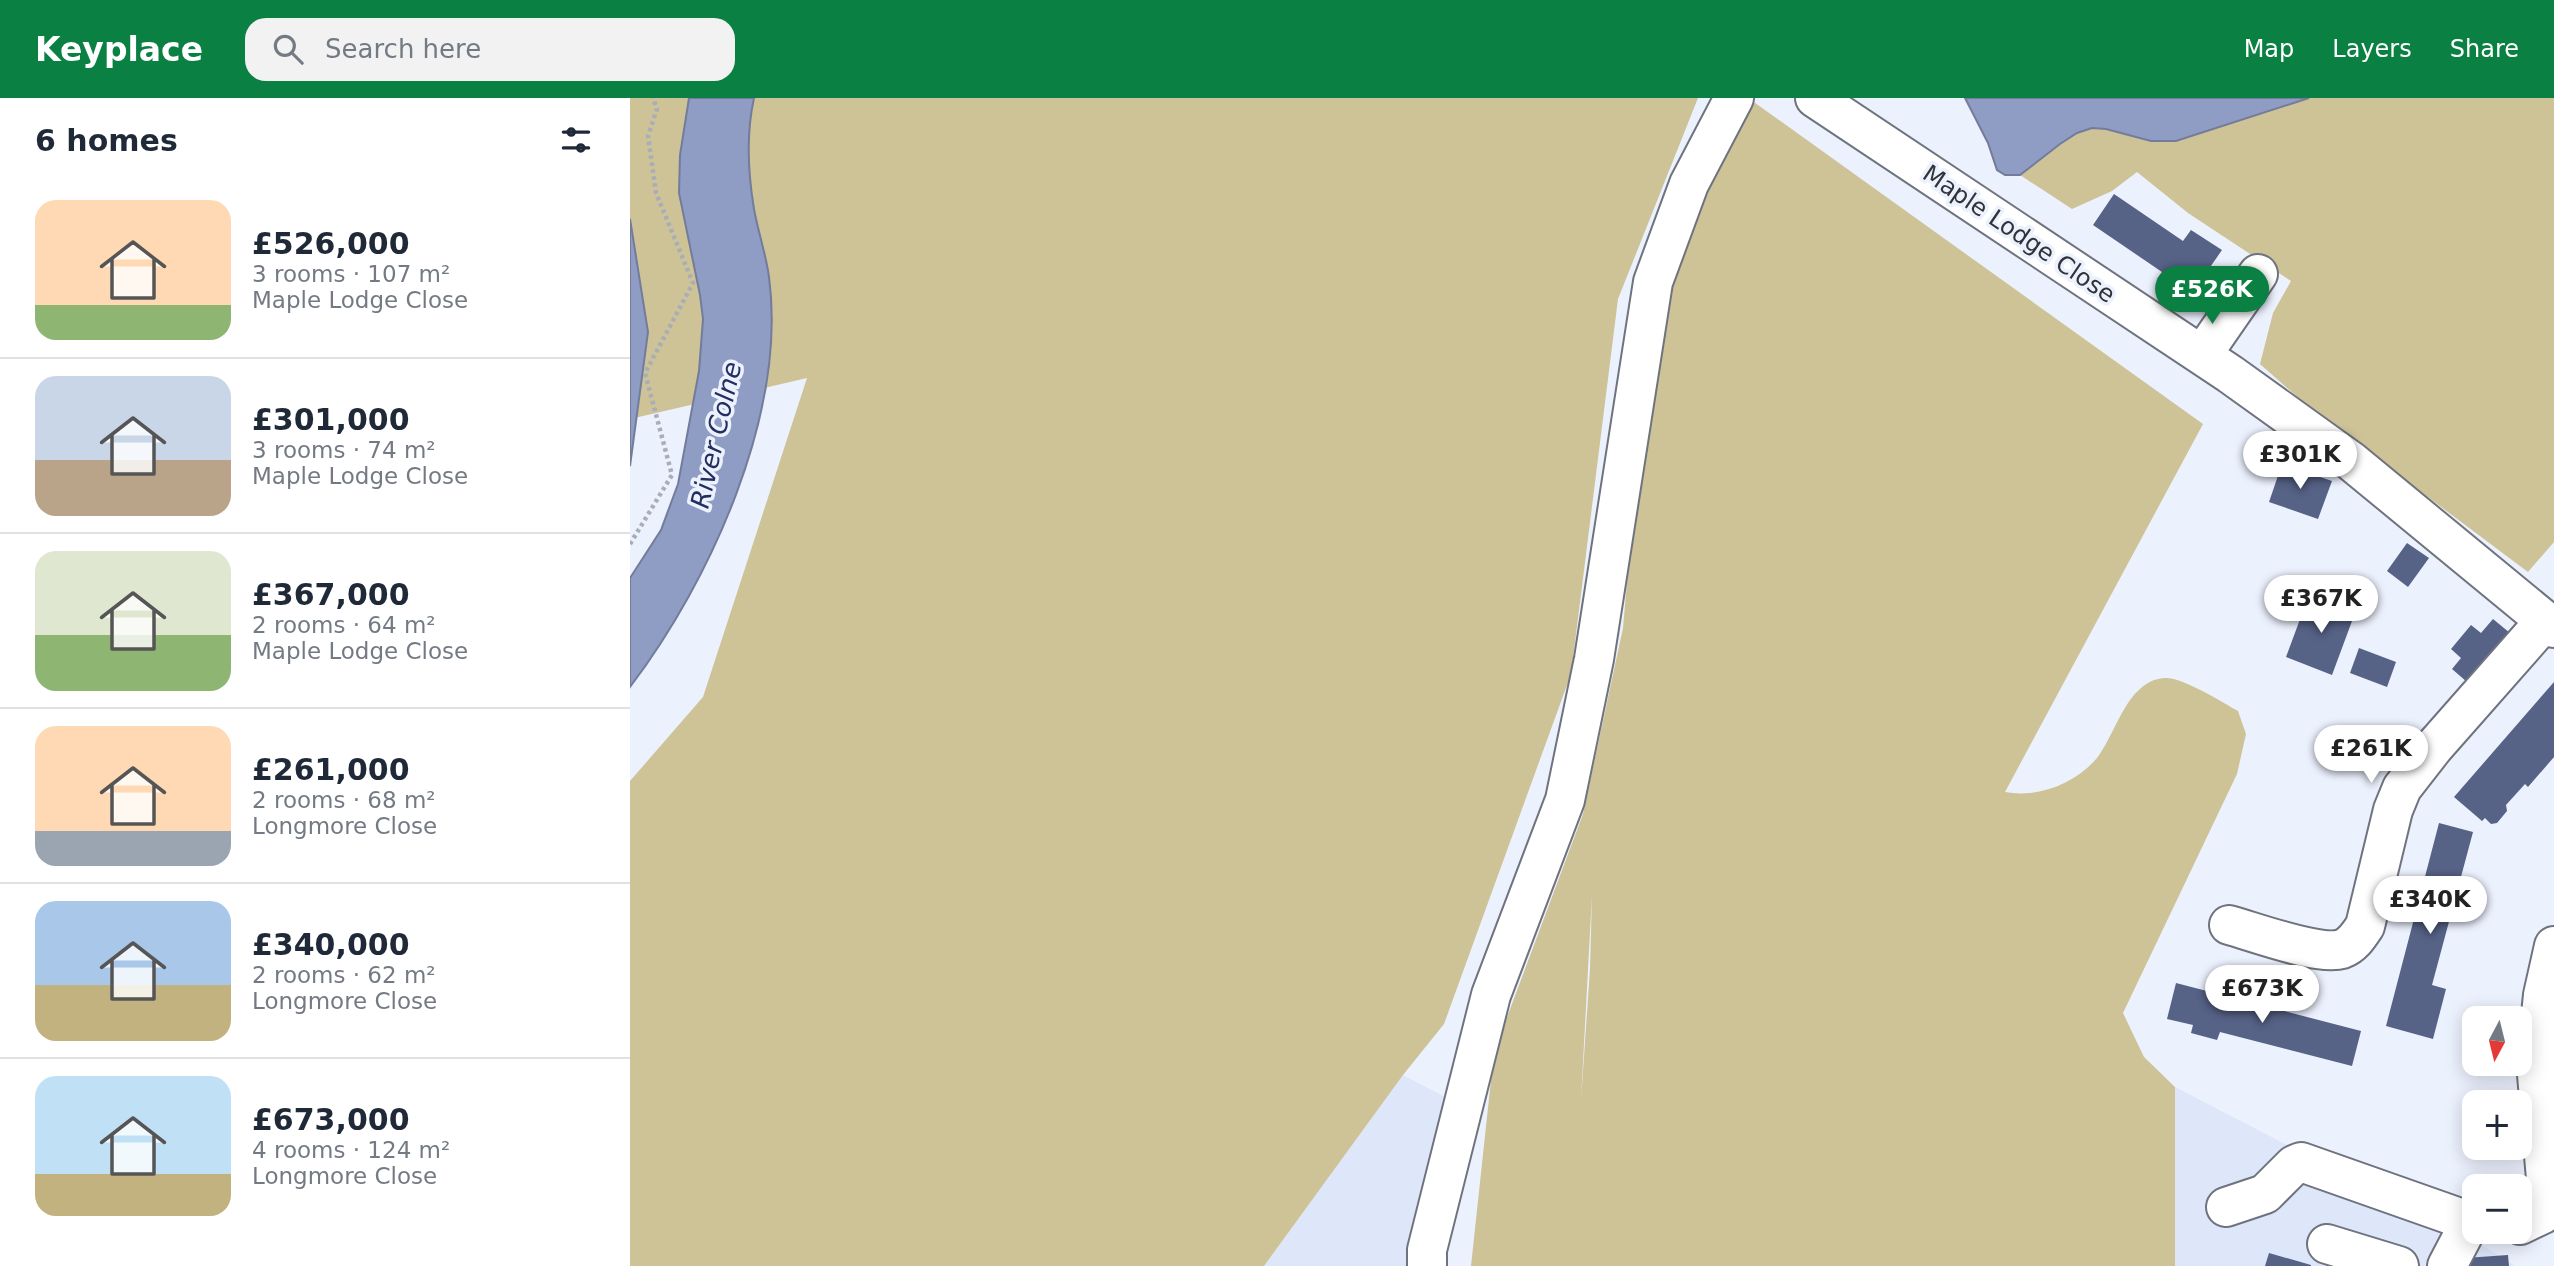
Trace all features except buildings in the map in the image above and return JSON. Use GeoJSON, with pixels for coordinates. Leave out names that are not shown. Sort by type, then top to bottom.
{"type":"FeatureCollection","features":[{"type":"Feature","properties":{"kind":"street"},"geometry":{"type":"LineString","coordinates":[[1427,1266],[1427,1250],[1491,995],[1565,800],[1594,659],[1653,282],[1689,184],[1734,98]]}},
{"type":"Feature","properties":{"kind":"street","name":"Maple Lodge Close"},"geometry":{"type":"LineString","coordinates":[[1815,98],[2202,355],[2351,461],[2550,624]]}},
{"type":"Feature","properties":{"kind":"street"},"geometry":{"type":"LineString","coordinates":[[2202,355],[2258,274]]}},
{"type":"Feature","properties":{"kind":"street"},"geometry":{"type":"LineString","coordinates":[[2229,925],[2330,951],[2344,948],[2357,939],[2365,926],[2393,810],[2402,789],[2434,747],[2550,624]]}},
{"type":"Feature","properties":{"kind":"street"},"geometry":{"type":"LineString","coordinates":[[2532,1220],[2543,1214],[2548,1202],[2536,1063],[2543,995],[2554,946]]}},
{"type":"Feature","properties":{"kind":"street"},"geometry":{"type":"LineString","coordinates":[[2226,1207],[2265,1194],[2301,1162],[2462,1218]]}},
{"type":"Feature","properties":{"kind":"street"},"geometry":{"type":"LineString","coordinates":[[2447,1266],[2462,1240]]}},
{"type":"Feature","properties":{"kind":"street"},"geometry":{"type":"LineString","coordinates":[[2327,1244],[2399,1266]]}},
{"type":"Feature","properties":{"kind":"path"},"geometry":{"type":"LineString","coordinates":[[630,544],[671,475],[645,373],[693,283],[656,192],[648,136],[657,109],[653,98]]}},
{"type":"Feature","properties":{"kind":"shaded area"},"geometry":{"type":"Polygon","coordinates":[[[630,98],[1698,98],[1618,299],[1571,674],[1444,1024],[1403,1075],[1264,1266],[630,1266],[630,781],[703,697],[807,378],[630,419],[630,98]]]}},
{"type":"Feature","properties":{"kind":"shaded area"},"geometry":{"type":"Polygon","coordinates":[[[2309,98],[2554,98],[2554,542],[2528,572],[2313,411],[2260,364],[2273,313],[2291,281],[2188,213],[2137,172],[2112,191],[2072,209],[2020,175],[2060,144],[2077,133],[2092,128],[2151,141],[2176,141],[2309,98]]]}},
{"type":"Feature","properties":{"kind":"shaded area"},"geometry":{"type":"Polygon","coordinates":[[[1751,100],[2203,424],[2005,792],[2043,791],[2078,775],[2097,758],[2132,698],[2151,681],[2171,678],[2180,681],[2238,711],[2246,734],[2237,774],[2123,1013],[2144,1057],[2175,1087],[2175,1266],[1471,1266],[1494,1052],[1583,814],[1623,628],[1653,282],[1751,100]],[[1592,895],[1581,1100],[1590,969],[1592,895]]]}},
{"type":"Feature","properties":{"kind":"shaded area"},"geometry":{"type":"Polygon","coordinates":[[[1403,1075],[1447,1098],[1420,1266],[1264,1266],[1403,1075]]]}},
{"type":"Feature","properties":{"kind":"shaded area"},"geometry":{"type":"Polygon","coordinates":[[[2175,1087],[2462,1235],[2462,1244],[2478,1244],[2515,1266],[2175,1266],[2175,1087]]]}},
{"type":"Feature","properties":{"kind":"water","name":"River Colne"},"geometry":{"type":"Polygon","coordinates":[[[689,98],[754,98],[749,168],[754,209],[769,277],[772,329],[766,383],[754,438],[737,493],[688,597],[630,687],[630,578],[661,530],[678,484],[699,371],[703,319],[679,193],[680,155],[689,98]]]}},
{"type":"Feature","properties":{"kind":"water"},"geometry":{"type":"Polygon","coordinates":[[[1965,98],[2309,98],[2176,141],[2151,141],[2092,128],[2077,133],[2060,144],[2020,175],[2005,175],[1997,170],[1988,143],[1965,98]]]}},
{"type":"Feature","properties":{"kind":"water"},"geometry":{"type":"Polygon","coordinates":[[[630,219],[648,332],[630,466],[630,219]]]}}]}
